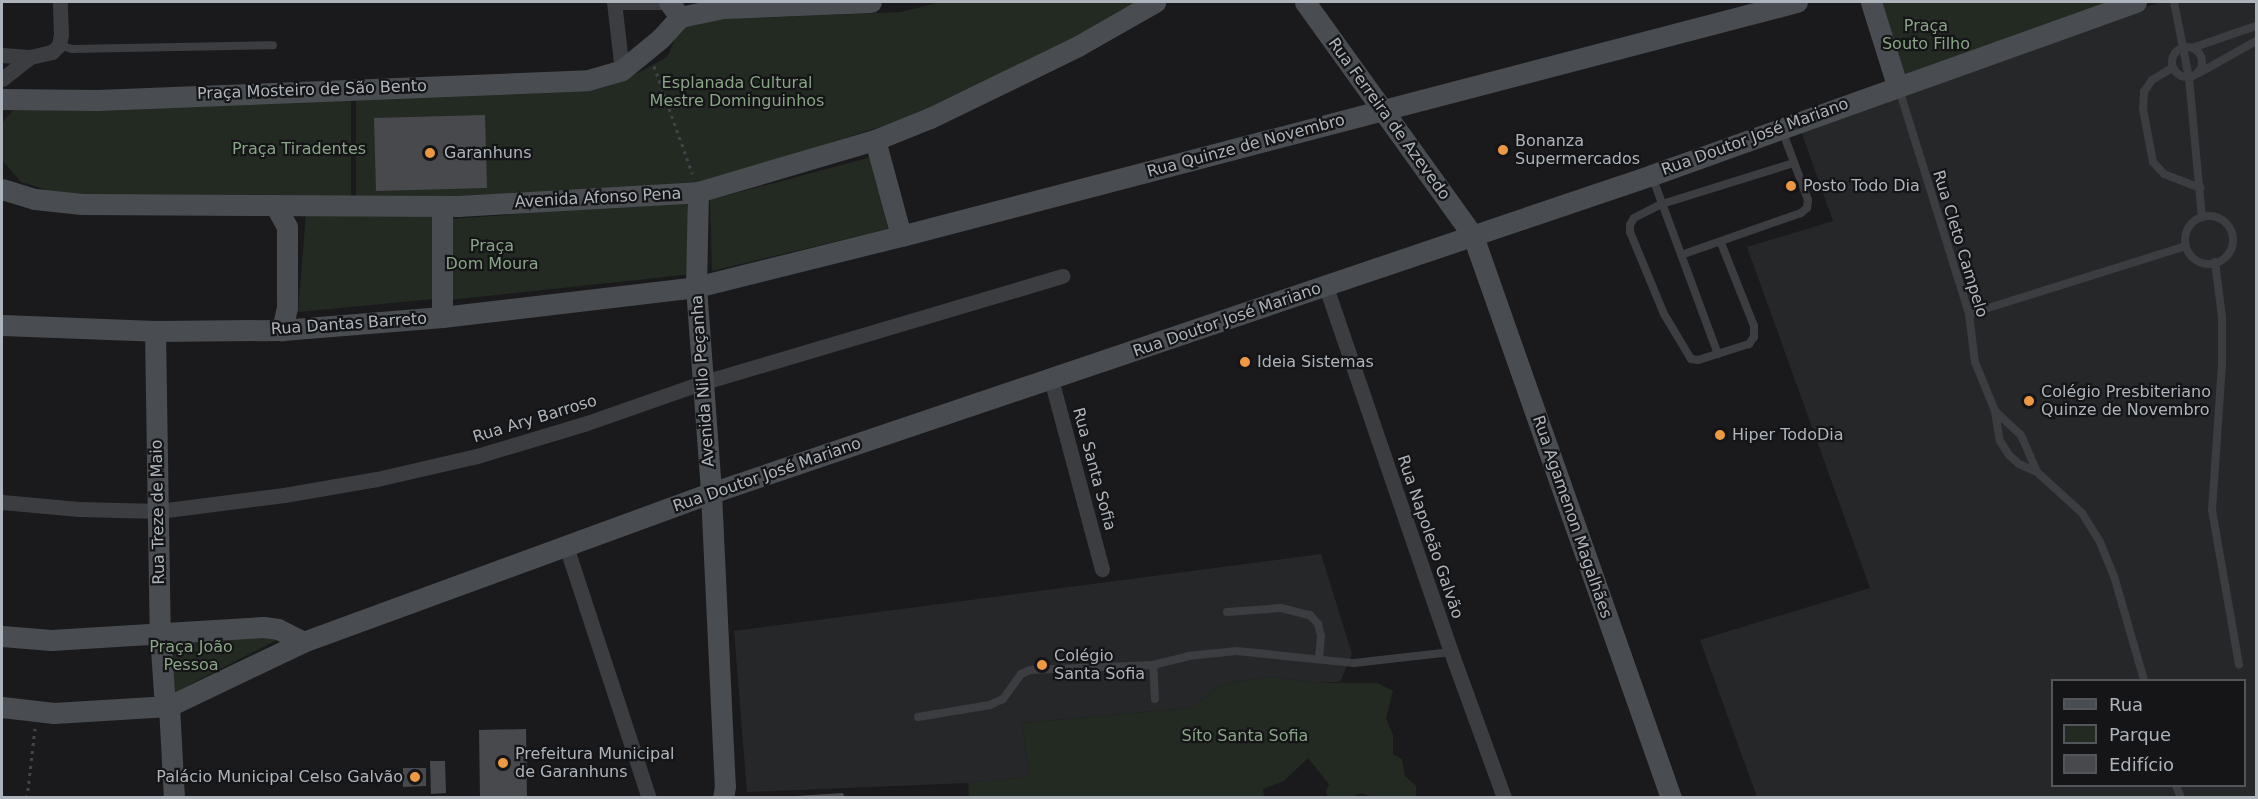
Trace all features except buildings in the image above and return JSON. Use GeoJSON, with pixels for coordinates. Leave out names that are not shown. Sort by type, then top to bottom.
{"type":"FeatureCollection","features":[{"type":"Feature","properties":{"kind":"main road"},"geometry":{"type":"LineString","coordinates":[[622,70],[648,50],[675,9],[871,2]]}},
{"type":"Feature","properties":{"kind":"main road","name":"Avenida Afonso Pena"},"geometry":{"type":"LineString","coordinates":[[2,189],[35,199],[82,204],[442,206],[695,183],[875,140],[1011,79],[1087,41],[1155,2]]}},
{"type":"Feature","properties":{"kind":"main road","name":"Rua Ferreira de Azevedo"},"geometry":{"type":"LineString","coordinates":[[1305,2],[1473,236]]}},
{"type":"Feature","properties":{"kind":"main road","name":"Rua Quinze de Novembro"},"geometry":{"type":"LineString","coordinates":[[696,287],[902,236],[1797,2]]}},
{"type":"Feature","properties":{"kind":"main road"},"geometry":{"type":"LineString","coordinates":[[1871,2],[1897,85]]}},
{"type":"Feature","properties":{"kind":"main road","name":"Rua Doutor José Mariano"},"geometry":{"type":"LineString","coordinates":[[164,702],[311,639],[711,493],[1652,175],[1897,85],[2136,2]]}},
{"type":"Feature","properties":{"kind":"main road","name":"Praça Mosteiro de São Bento"},"geometry":{"type":"LineString","coordinates":[[5,103],[588,80],[622,70]]}},
{"type":"Feature","properties":{"kind":"main road"},"geometry":{"type":"LineString","coordinates":[[875,140],[902,236]]}},
{"type":"Feature","properties":{"kind":"main road","name":"Avenida Nilo Peçanha"},"geometry":{"type":"LineString","coordinates":[[695,183],[696,287],[701,383],[711,493],[722,794]]}},
{"type":"Feature","properties":{"kind":"main road"},"geometry":{"type":"LineString","coordinates":[[275,205],[287,227],[287,307],[282,330]]}},
{"type":"Feature","properties":{"kind":"main road"},"geometry":{"type":"LineString","coordinates":[[442,206],[442,316]]}},
{"type":"Feature","properties":{"kind":"main road","name":"Rua Agamenon Magalhães"},"geometry":{"type":"LineString","coordinates":[[1473,236],[1671,798]]}},
{"type":"Feature","properties":{"kind":"main road","name":"Rua Dantas Barreto"},"geometry":{"type":"LineString","coordinates":[[2,325],[155,330],[282,330],[442,316],[696,287]]}},
{"type":"Feature","properties":{"kind":"main road","name":"Rua Treze de Maio"},"geometry":{"type":"LineString","coordinates":[[155,330],[160,634],[164,702]]}},
{"type":"Feature","properties":{"kind":"main road"},"geometry":{"type":"LineString","coordinates":[[2,636],[51,640],[264,627],[311,639]]}},
{"type":"Feature","properties":{"kind":"main road"},"geometry":{"type":"LineString","coordinates":[[2,706],[54,713],[164,702]]}},
{"type":"Feature","properties":{"kind":"main road"},"geometry":{"type":"LineString","coordinates":[[162,798],[164,702]]}},
{"type":"Feature","properties":{"kind":"main road"},"geometry":{"type":"LineString","coordinates":[[164,702],[174,798]]}},
{"type":"Feature","properties":{"kind":"street"},"geometry":{"type":"LineString","coordinates":[[2,55],[30,57],[52,52],[58,45],[61,35],[60,2]]}},
{"type":"Feature","properties":{"kind":"street"},"geometry":{"type":"LineString","coordinates":[[622,70],[617,2],[660,2]]}},
{"type":"Feature","properties":{"kind":"street"},"geometry":{"type":"LineString","coordinates":[[2,79],[30,57]]}},
{"type":"Feature","properties":{"kind":"street","name":"Rua Ary Barroso"},"geometry":{"type":"LineString","coordinates":[[2,502],[79,509],[159,511],[296,493],[377,479],[477,456],[587,423],[701,383],[1063,276]]}},
{"type":"Feature","properties":{"kind":"street","name":"Rua Napoleão Galvão"},"geometry":{"type":"LineString","coordinates":[[1326,286],[1451,652],[1504,798]]}},
{"type":"Feature","properties":{"kind":"street","name":"Rua Santa Sofia"},"geometry":{"type":"LineString","coordinates":[[1051,379],[1102,569]]}},
{"type":"Feature","properties":{"kind":"street"},"geometry":{"type":"LineString","coordinates":[[566,546],[649,798]]}},
{"type":"Feature","properties":{"kind":"lane"},"geometry":{"type":"LineString","coordinates":[[2174,2],[2188,47],[2202,217]]}},
{"type":"Feature","properties":{"kind":"lane"},"geometry":{"type":"LineString","coordinates":[[2256,27],[2188,47],[2172,57],[2172,68],[2179,76],[2189,78],[2256,41]]}},
{"type":"Feature","properties":{"kind":"lane"},"geometry":{"type":"LineString","coordinates":[[58,45],[72,49],[273,45]]}},
{"type":"Feature","properties":{"kind":"lane"},"geometry":{"type":"LineString","coordinates":[[2188,47],[2201,56],[2201,69],[2198,74]]}},
{"type":"Feature","properties":{"kind":"lane"},"geometry":{"type":"LineString","coordinates":[[2172,68],[2152,80],[2144,92],[2143,109],[2154,162],[2164,174],[2200,188]]}},
{"type":"Feature","properties":{"kind":"lane","name":"Rua Cleto Campelo"},"geometry":{"type":"LineString","coordinates":[[1897,85],[1969,314],[1975,362],[1995,411],[1996,429],[2009,455],[2019,464],[2037,472]]}},
{"type":"Feature","properties":{"kind":"lane"},"geometry":{"type":"LineString","coordinates":[[1681,255],[1721,243],[1801,213],[1807,208],[1808,200],[1781,128]]}},
{"type":"Feature","properties":{"kind":"lane"},"geometry":{"type":"LineString","coordinates":[[1721,243],[1754,326],[1754,337],[1749,344],[1698,360],[1691,359],[1664,314],[1630,232],[1634,218],[1662,204],[1794,163]]}},
{"type":"Feature","properties":{"kind":"lane"},"geometry":{"type":"LineString","coordinates":[[1652,175],[1718,354]]}},
{"type":"Feature","properties":{"kind":"lane"},"geometry":{"type":"LineString","coordinates":[[2202,217],[2217,217],[2229,227],[2232,234],[2231,248],[2222,259],[2215,262],[2207,263],[2194,258],[2186,246],[2186,231],[2190,224],[2202,217]]}},
{"type":"Feature","properties":{"kind":"lane"},"geometry":{"type":"LineString","coordinates":[[1969,314],[2186,246]]}},
{"type":"Feature","properties":{"kind":"lane"},"geometry":{"type":"LineString","coordinates":[[2215,262],[2222,317],[2222,364],[2212,510],[2238,665]]}},
{"type":"Feature","properties":{"kind":"lane"},"geometry":{"type":"LineString","coordinates":[[1995,411],[2021,435],[2037,472],[2082,513],[2100,542],[2114,576],[2143,679]]}},
{"type":"Feature","properties":{"kind":"lane"},"geometry":{"type":"LineString","coordinates":[[1227,612],[1281,608],[1310,615],[1318,624],[1321,636],[1319,659]]}},
{"type":"Feature","properties":{"kind":"lane"},"geometry":{"type":"LineString","coordinates":[[918,717],[990,705],[1003,699],[1021,674],[1030,670],[1153,665],[1188,656],[1237,651],[1354,663],[1451,652]]}},
{"type":"Feature","properties":{"kind":"lane"},"geometry":{"type":"LineString","coordinates":[[1153,665],[1155,699]]}},
{"type":"Feature","properties":{"kind":"path"},"geometry":{"type":"LineString","coordinates":[[648,50],[695,183]]}},
{"type":"Feature","properties":{"kind":"path"},"geometry":{"type":"LineString","coordinates":[[27,798],[35,731],[33,711]]}},
{"type":"Feature","properties":{"kind":"shaded area","name":"Colégio Presbiteriano Quinze de Novembro"},"geometry":{"type":"Polygon","coordinates":[[[2160,2],[2256,2],[2256,797],[1757,797],[1700,640],[1870,588],[1747,247],[1833,221],[1800,128],[2160,2]]]}},
{"type":"Feature","properties":{"kind":"shaded area","name":"Colégio Santa Sofia"},"geometry":{"type":"Polygon","coordinates":[[[1321,554],[1352,654],[1340,682],[1316,683],[1271,677],[1216,687],[1204,699],[1189,708],[1022,723],[1029,777],[968,783],[747,792],[734,631],[1321,554]]]}},
{"type":"Feature","properties":{"kind":"green space","name":"Esplanada Cultural Mestre Dominguinhos"},"geometry":{"type":"Polygon","coordinates":[[[941,2],[1137,2],[1092,30],[937,109],[699,184],[453,201],[356,199],[356,97],[590,85],[638,73],[667,57],[682,24],[727,11],[755,18],[901,12],[941,2]]]}},
{"type":"Feature","properties":{"kind":"green space","name":"Praça Souto Filho"},"geometry":{"type":"Polygon","coordinates":[[[1877,2],[2122,2],[1905,78],[1877,2]]]}},
{"type":"Feature","properties":{"kind":"green space","name":"Praça Tiradentes"},"geometry":{"type":"Polygon","coordinates":[[[351,95],[351,201],[60,194],[21,182],[2,160],[2,123],[16,107],[351,95]]]}},
{"type":"Feature","properties":{"kind":"green space"},"geometry":{"type":"Polygon","coordinates":[[[875,156],[888,229],[712,271],[710,200],[875,156]]]}},
{"type":"Feature","properties":{"kind":"green space","name":"Praça Dom Moura"},"geometry":{"type":"Polygon","coordinates":[[[687,202],[693,274],[450,300],[449,219],[687,202]]]}},
{"type":"Feature","properties":{"kind":"green space"},"geometry":{"type":"Polygon","coordinates":[[[306,213],[435,214],[434,299],[298,312],[306,213]]]}},
{"type":"Feature","properties":{"kind":"green space","name":"Praça João Pessoa"},"geometry":{"type":"Polygon","coordinates":[[[260,628],[277,640],[169,695],[165,634],[260,628]]]}},
{"type":"Feature","properties":{"kind":"green space","name":"Síto Santa Sofia"},"geometry":{"type":"Polygon","coordinates":[[[1271,677],[1316,683],[1377,683],[1393,691],[1386,718],[1393,735],[1393,754],[1402,759],[1405,776],[1416,786],[1416,797],[1372,797],[1362,793],[1351,797],[1328,797],[1326,792],[1329,784],[1308,758],[1284,781],[1263,789],[1264,797],[969,797],[968,783],[1029,777],[1022,723],[1189,708],[1204,699],[1216,687],[1271,677]]]}},
{"type":"Feature","properties":{"kind":"place","name":"Bonanza Supermercados"},"geometry":{"type":"Point","coordinates":[1503,150]}},
{"type":"Feature","properties":{"kind":"place","name":"Garanhuns"},"geometry":{"type":"Point","coordinates":[430,153]}},
{"type":"Feature","properties":{"kind":"place","name":"Posto Todo Dia"},"geometry":{"type":"Point","coordinates":[1791,186]}},
{"type":"Feature","properties":{"kind":"place","name":"Ideia Sistemas"},"geometry":{"type":"Point","coordinates":[1245,362]}},
{"type":"Feature","properties":{"kind":"place","name":"Colégio Presbiteriano Quinze de Novembro"},"geometry":{"type":"Point","coordinates":[2029,401]}},
{"type":"Feature","properties":{"kind":"place","name":"Hiper TodoDia"},"geometry":{"type":"Point","coordinates":[1720,435]}},
{"type":"Feature","properties":{"kind":"place","name":"Colégio Santa Sofia"},"geometry":{"type":"Point","coordinates":[1042,665]}},
{"type":"Feature","properties":{"kind":"place","name":"Prefeitura Municipal de Garanhuns"},"geometry":{"type":"Point","coordinates":[503,763]}},
{"type":"Feature","properties":{"kind":"place","name":"Palácio Municipal Celso Galvão"},"geometry":{"type":"Point","coordinates":[415,777]}}]}
